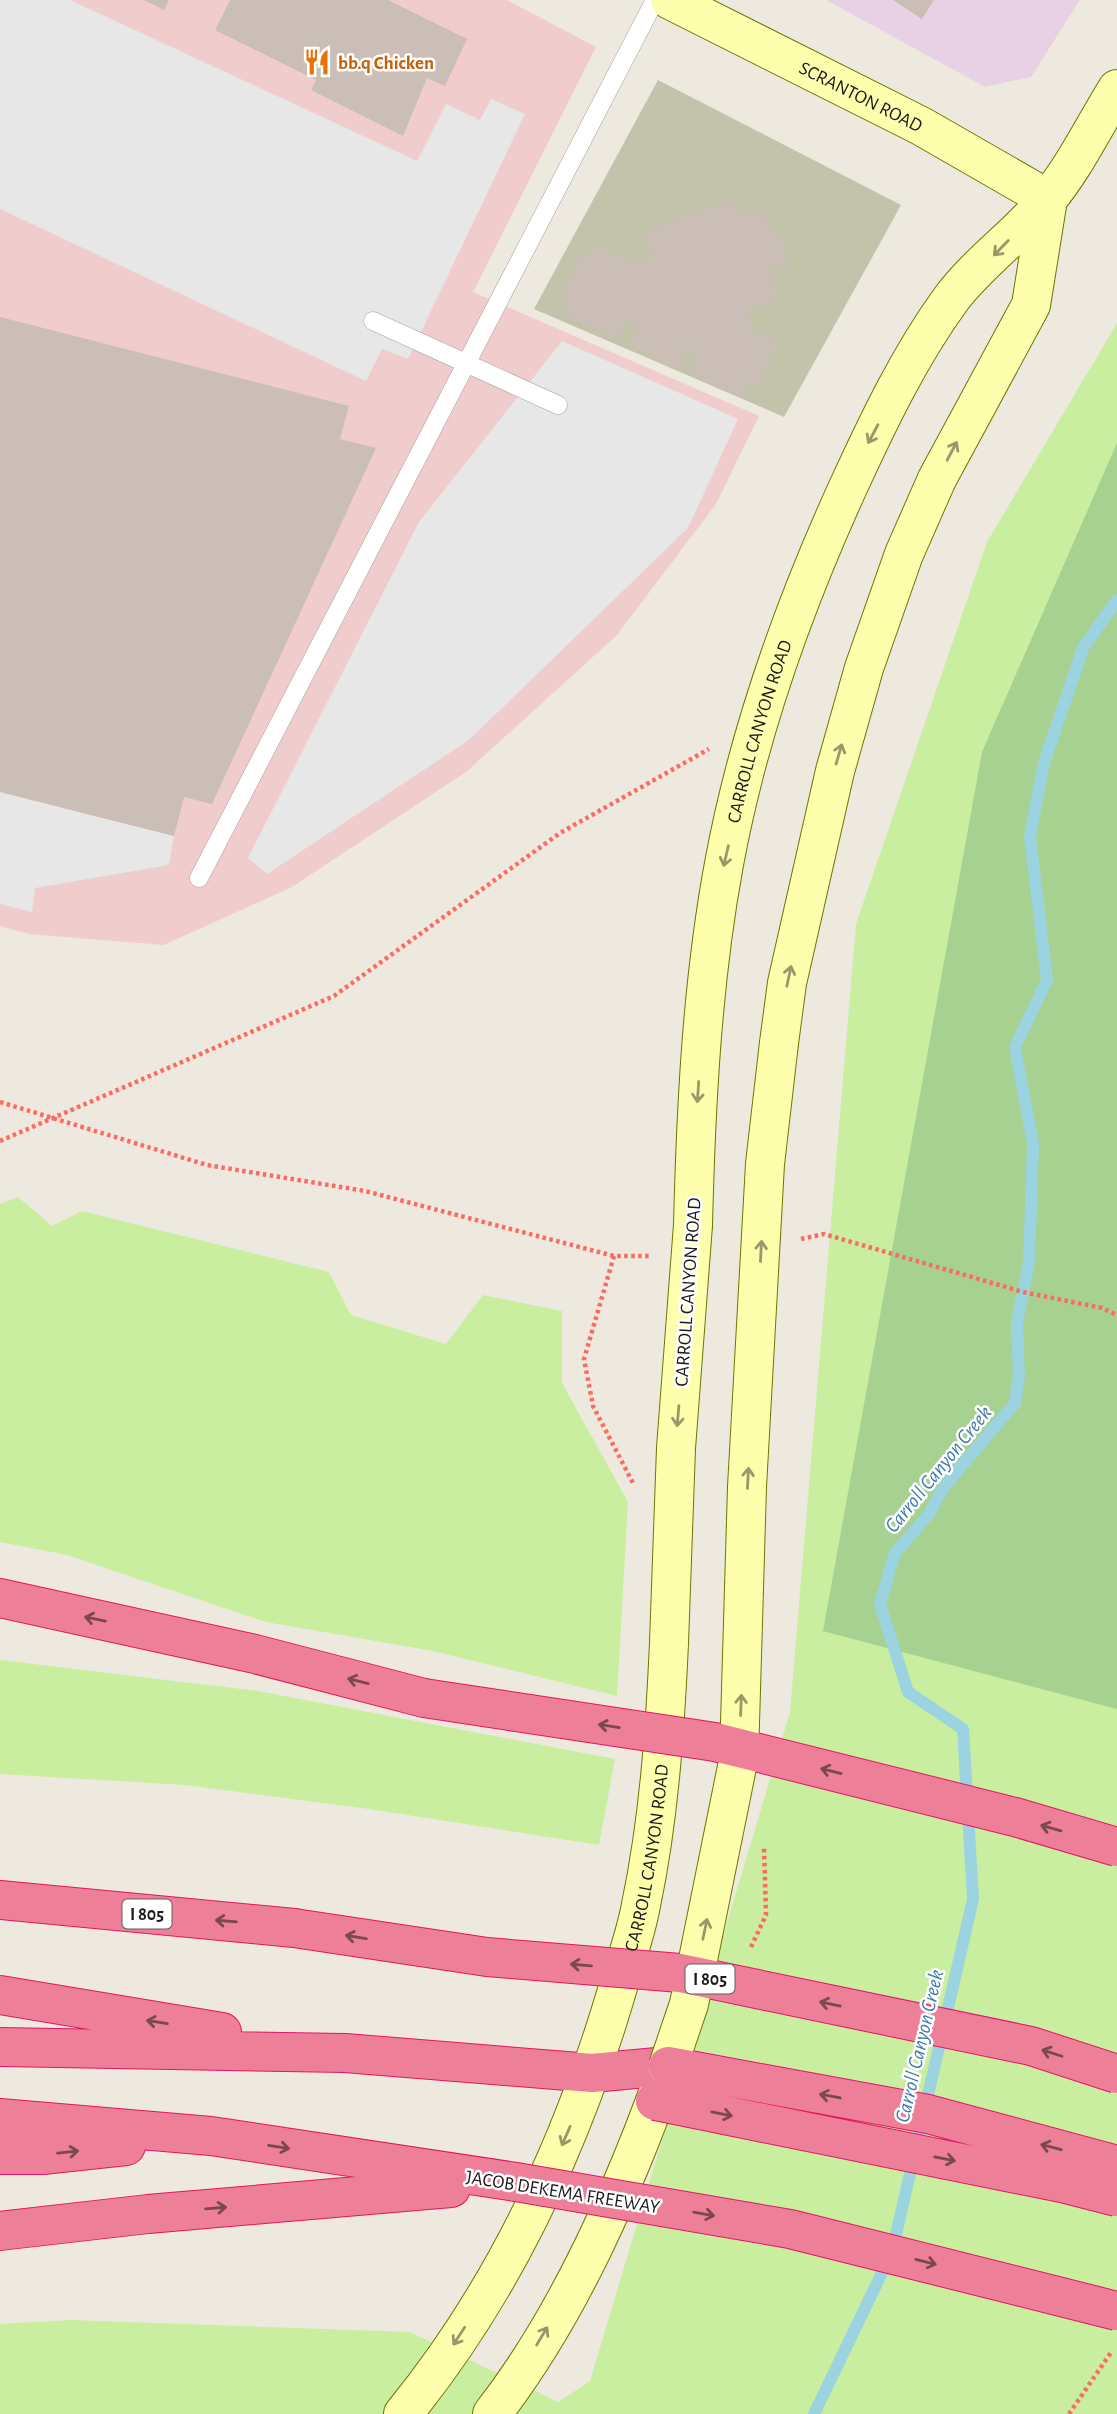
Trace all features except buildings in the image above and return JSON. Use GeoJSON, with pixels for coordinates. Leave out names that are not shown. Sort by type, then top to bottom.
{"type":"FeatureCollection","features":[{"type":"Feature","properties":{"kind":"highway"},"geometry":{"type":"LineString","coordinates":[[0,1598],[255,1654],[424,1698],[715,1742],[1015,1817],[1117,1847]]}},
{"type":"Feature","properties":{"kind":"highway","name":"I 805"},"geometry":{"type":"LineString","coordinates":[[0,1900],[294,1928],[487,1957],[680,1973],[1031,2046],[1117,2074]]}},
{"type":"Feature","properties":{"kind":"highway"},"geometry":{"type":"LineString","coordinates":[[0,1995],[345,2053]]}},
{"type":"Feature","properties":{"kind":"highway"},"geometry":{"type":"LineString","coordinates":[[0,2047],[345,2053],[592,2073],[928,2114],[1117,2165]]}},
{"type":"Feature","properties":{"kind":"highway"},"geometry":{"type":"LineString","coordinates":[[662,2083],[1117,2197]]}},
{"type":"Feature","properties":{"kind":"highway","name":"JACOB DEKEMA FREEWAY"},"geometry":{"type":"LineString","coordinates":[[0,2118],[211,2136],[516,2182],[790,2228],[1117,2311]]}},
{"type":"Feature","properties":{"kind":"highway"},"geometry":{"type":"LineString","coordinates":[[0,2155],[43,2155],[211,2136]]}},
{"type":"Feature","properties":{"kind":"highway"},"geometry":{"type":"LineString","coordinates":[[0,2231],[148,2214],[516,2182]]}},
{"type":"Feature","properties":{"kind":"main road","name":"SCRANTON ROAD"},"geometry":{"type":"LineString","coordinates":[[670,0],[921,126],[1048,199]]}},
{"type":"Feature","properties":{"kind":"main road","name":"CARROLL CANYON ROAD"},"geometry":{"type":"LineString","coordinates":[[403,2414],[430,2381],[535,2210],[592,2073],[641,1908],[655,1827],[666,1710],[676,1448],[692,1244],[703,1024],[724,863],[787,636],[824,539],[866,449],[919,349],[952,297],[1048,199],[1117,89]]}},
{"type":"Feature","properties":{"kind":"main road","name":"CARROLL CANYON ROAD"},"geometry":{"type":"LineString","coordinates":[[492,2414],[509,2392],[590,2256],[662,2083],[689,2004],[739,1758],[749,1460],[765,1164],[787,983],[835,771],[864,668],[904,554],[937,479],[1031,305],[1048,199]]}},
{"type":"Feature","properties":{"kind":"lane"},"geometry":{"type":"LineString","coordinates":[[199,878],[655,0]]}},
{"type":"Feature","properties":{"kind":"lane"},"geometry":{"type":"LineString","coordinates":[[373,321],[558,405]]}},
{"type":"Feature","properties":{"kind":"path"},"geometry":{"type":"LineString","coordinates":[[0,1141],[334,996],[559,833],[762,720]]}},
{"type":"Feature","properties":{"kind":"path"},"geometry":{"type":"LineString","coordinates":[[0,1102],[207,1165],[365,1191],[614,1256],[655,1256]]}},
{"type":"Feature","properties":{"kind":"path"},"geometry":{"type":"LineString","coordinates":[[799,1240],[824,1234],[1023,1292],[1102,1308],[1117,1314]]}},
{"type":"Feature","properties":{"kind":"path"},"geometry":{"type":"LineString","coordinates":[[1069,2414],[1117,2343]]}},
{"type":"Feature","properties":{"kind":"shaded area"},"geometry":{"type":"Polygon","coordinates":[[[0,0],[507,0],[596,47],[473,292],[759,416],[716,504],[617,635],[466,772],[292,887],[164,945],[29,934],[0,926],[0,0]]]}},
{"type":"Feature","properties":{"kind":"shaded area"},"geometry":{"type":"Polygon","coordinates":[[[0,0],[70,0],[417,161],[446,104],[480,120],[491,99],[525,114],[408,359],[382,349],[366,381],[0,209],[0,0]]]}},
{"type":"Feature","properties":{"kind":"shaded area"},"geometry":{"type":"Polygon","coordinates":[[[826,0],[1080,0],[1031,77],[985,87],[826,0]]]}},
{"type":"Feature","properties":{"kind":"shaded area"},"geometry":{"type":"Polygon","coordinates":[[[658,80],[901,205],[784,417],[534,309],[658,80]]]}},
{"type":"Feature","properties":{"kind":"shaded area"},"geometry":{"type":"Polygon","coordinates":[[[562,341],[738,419],[688,528],[469,740],[267,874],[248,858],[419,522],[562,341]]]}},
{"type":"Feature","properties":{"kind":"shaded area"},"geometry":{"type":"Polygon","coordinates":[[[0,792],[174,836],[169,865],[35,888],[32,912],[0,904],[0,792]]]}},
{"type":"Feature","properties":{"kind":"green space"},"geometry":{"type":"Polygon","coordinates":[[[1117,323],[1117,2414],[0,2414],[0,2324],[70,2320],[410,2332],[558,2402],[590,2381],[790,1712],[856,924],[987,542],[1117,323]]]}},
{"type":"Feature","properties":{"kind":"green space"},"geometry":{"type":"Polygon","coordinates":[[[1117,443],[1117,1709],[823,1631],[982,752],[1117,443]]]}},
{"type":"Feature","properties":{"kind":"green space"},"geometry":{"type":"Polygon","coordinates":[[[18,1197],[52,1226],[82,1211],[329,1272],[351,1315],[446,1344],[483,1295],[562,1311],[562,1383],[628,1502],[617,1696],[433,1651],[266,1622],[67,1555],[0,1542],[0,1204],[18,1197]]]}},
{"type":"Feature","properties":{"kind":"green space"},"geometry":{"type":"Polygon","coordinates":[[[0,1660],[258,1691],[615,1759],[599,1845],[369,1809],[185,1785],[0,1774],[0,1660]]]}},
{"type":"Feature","properties":{"kind":"waterway","name":"Carroll Canyon Creek"},"geometry":{"type":"LineString","coordinates":[[814,2414],[892,2252],[973,1899],[963,1729],[908,1692],[880,1604],[895,1553],[929,1514],[943,1488],[1015,1403],[1019,1376],[1017,1323],[1029,1262],[1033,1144],[1015,1047],[1047,980],[1030,836],[1044,763],[1083,648],[1117,600]]}},
{"type":"Feature","properties":{"kind":"place","name":"bb.q Chicken"},"geometry":{"type":"Point","coordinates":[317,62]}}]}
